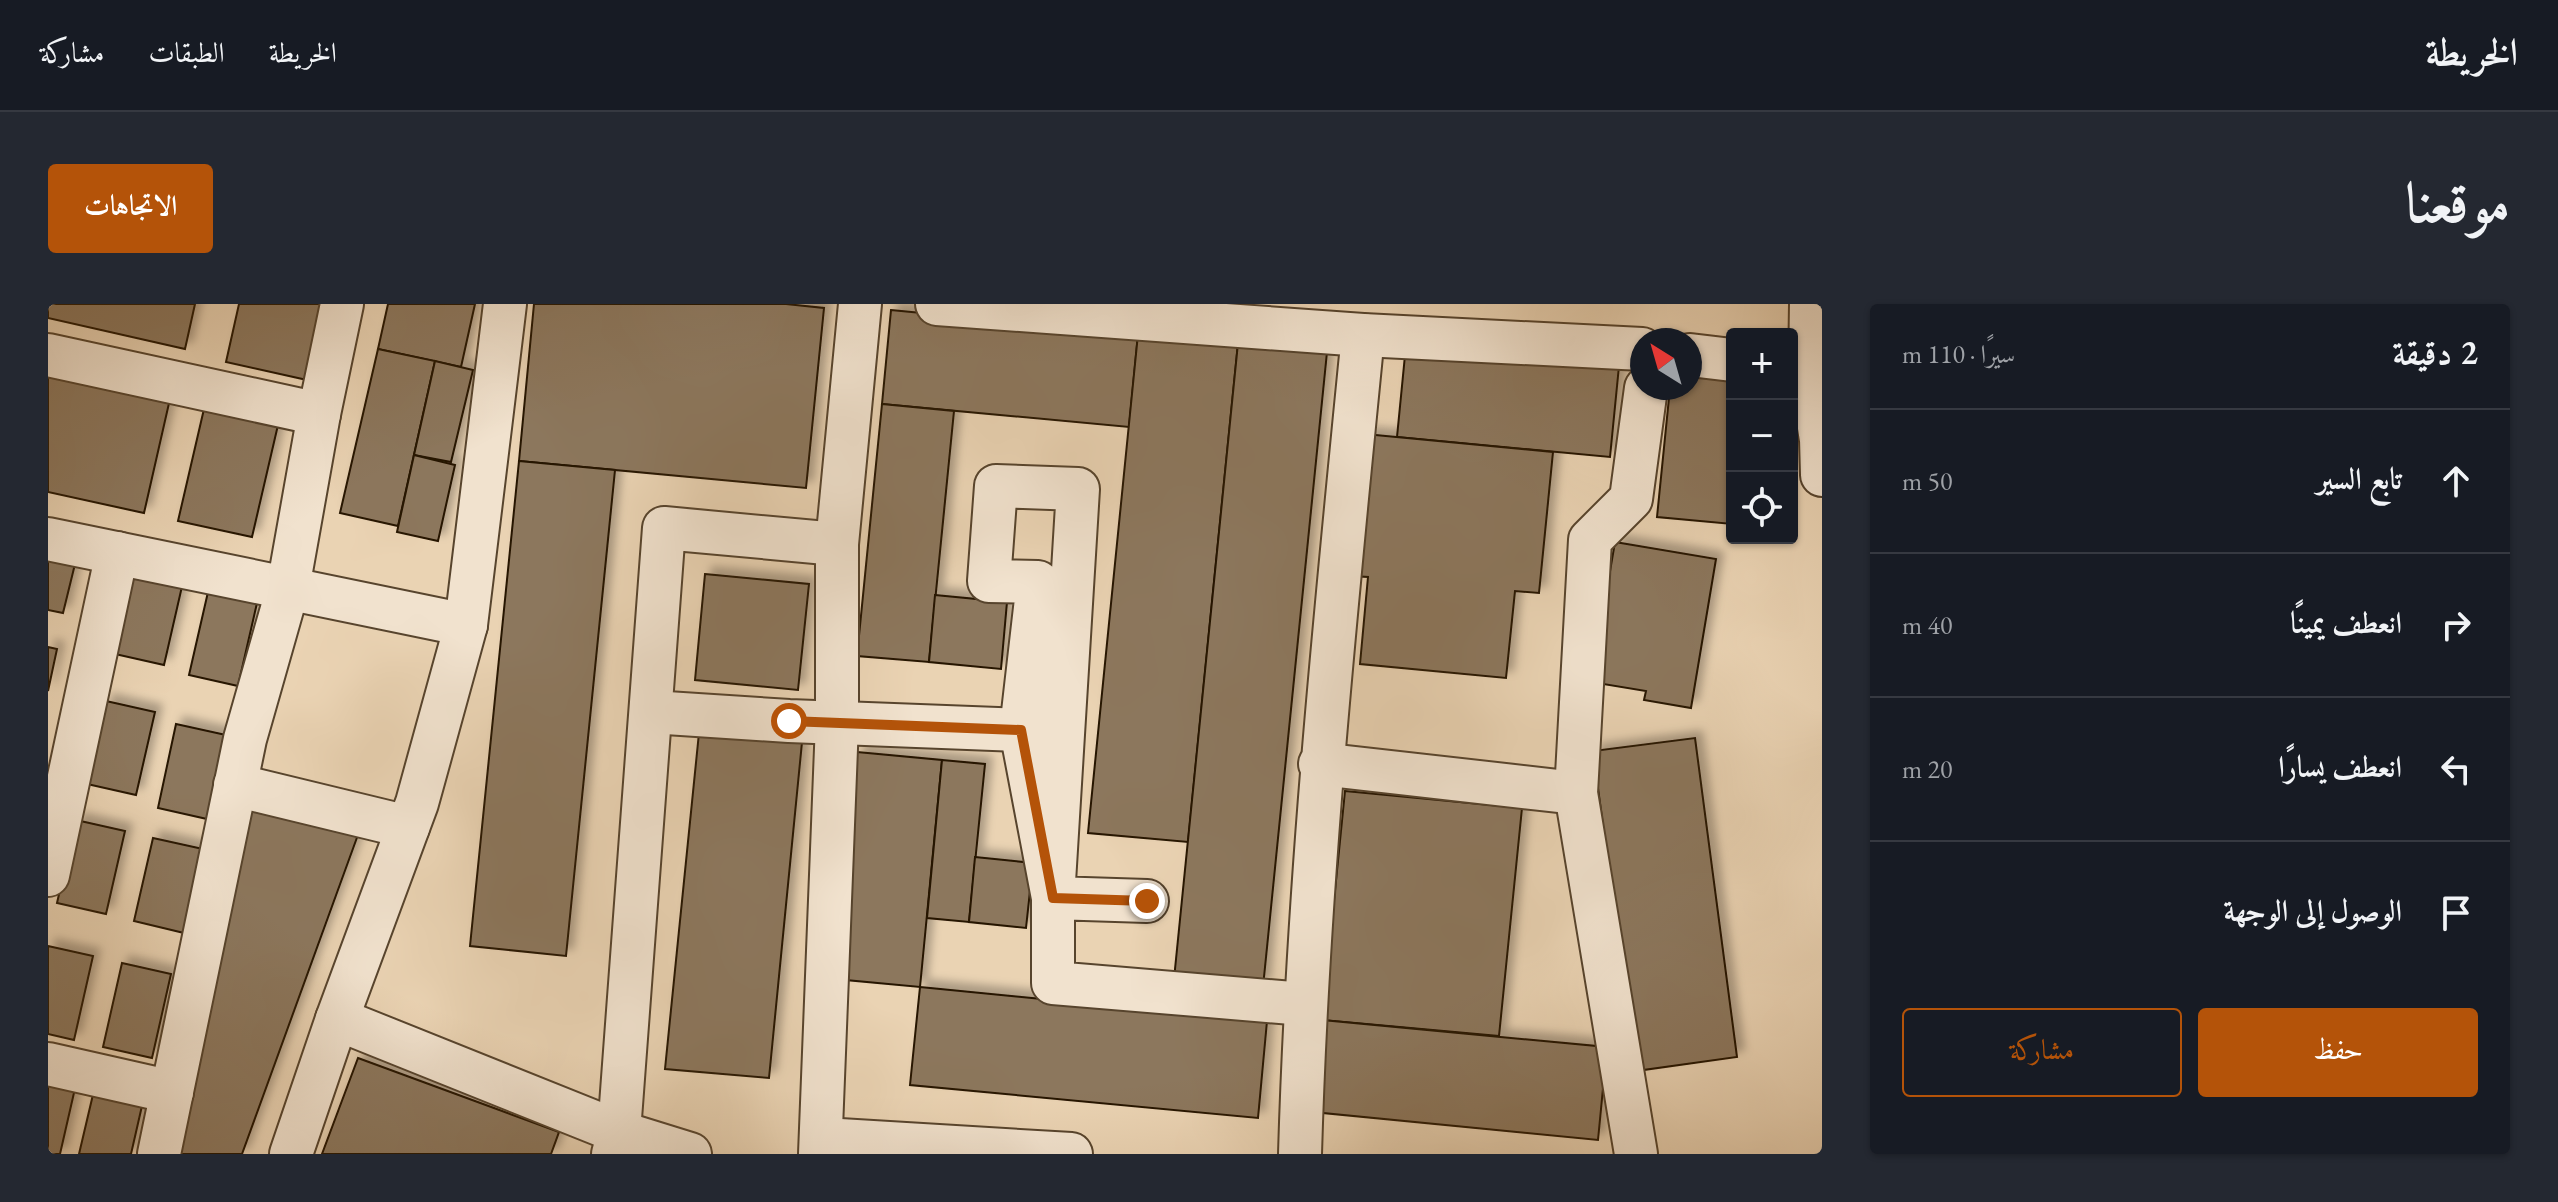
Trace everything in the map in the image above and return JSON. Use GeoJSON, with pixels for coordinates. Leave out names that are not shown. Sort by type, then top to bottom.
{"type":"FeatureCollection","features":[{"type":"Feature","properties":{"kind":"street"},"geometry":{"type":"LineString","coordinates":[[159,1154],[245,739],[288,588],[342,304]]}},
{"type":"Feature","properties":{"kind":"street"},"geometry":{"type":"LineString","coordinates":[[291,1154],[408,827],[466,625],[505,304]]}},
{"type":"Feature","properties":{"kind":"street"},"geometry":{"type":"LineString","coordinates":[[860,304],[837,544],[837,723],[822,1146],[1071,1154]]}},
{"type":"Feature","properties":{"kind":"street"},"geometry":{"type":"LineString","coordinates":[[937,304],[1363,335],[1630,348]]}},
{"type":"Feature","properties":{"kind":"street"},"geometry":{"type":"LineString","coordinates":[[1811,304],[1801,369],[1821,440],[1822,475]]}},
{"type":"Feature","properties":{"kind":"street"},"geometry":{"type":"LineString","coordinates":[[1300,1154],[1304,1004],[1320,764],[1363,335]]}},
{"type":"Feature","properties":{"kind":"street"},"geometry":{"type":"LineString","coordinates":[[48,355],[319,414]]}},
{"type":"Feature","properties":{"kind":"street"},"geometry":{"type":"LineString","coordinates":[[1702,356],[1726,359]]}},
{"type":"Feature","properties":{"kind":"street"},"geometry":{"type":"LineString","coordinates":[[1636,1154],[1576,793],[1590,540],[1631,499],[1644,400]]}},
{"type":"Feature","properties":{"kind":"street"},"geometry":{"type":"LineString","coordinates":[[1053,898],[1021,730],[1038,582],[989,581],[996,486],[1078,489],[1053,898],[1053,983],[1304,1004]]}},
{"type":"Feature","properties":{"kind":"street"},"geometry":{"type":"LineString","coordinates":[[616,1143],[664,528],[837,544]]}},
{"type":"Feature","properties":{"kind":"street"},"geometry":{"type":"LineString","coordinates":[[48,539],[466,625]]}},
{"type":"Feature","properties":{"kind":"street"},"geometry":{"type":"LineString","coordinates":[[48,875],[117,553]]}},
{"type":"Feature","properties":{"kind":"street"},"geometry":{"type":"LineString","coordinates":[[651,712],[1021,730]]}},
{"type":"Feature","properties":{"kind":"street"},"geometry":{"type":"LineString","coordinates":[[1320,764],[1576,793]]}},
{"type":"Feature","properties":{"kind":"street"},"geometry":{"type":"LineString","coordinates":[[235,785],[408,827]]}},
{"type":"Feature","properties":{"kind":"street"},"geometry":{"type":"LineString","coordinates":[[1053,898],[1147,901]]}},
{"type":"Feature","properties":{"kind":"street"},"geometry":{"type":"LineString","coordinates":[[337,1019],[616,1143],[690,1154]]}},
{"type":"Feature","properties":{"kind":"street"},"geometry":{"type":"LineString","coordinates":[[48,1064],[172,1092]]}},
{"type":"Feature","properties":{"kind":"building"},"geometry":{"type":"Polygon","coordinates":[[[48,304],[195,304],[185,349],[48,318],[48,304]]]}},
{"type":"Feature","properties":{"kind":"building"},"geometry":{"type":"Polygon","coordinates":[[[239,304],[324,304],[307,380],[226,362],[239,304]]]}},
{"type":"Feature","properties":{"kind":"building"},"geometry":{"type":"Polygon","coordinates":[[[388,304],[475,304],[461,367],[378,349],[388,304]]]}},
{"type":"Feature","properties":{"kind":"building"},"geometry":{"type":"Polygon","coordinates":[[[534,304],[786,304],[824,308],[806,488],[519,461],[534,304]]]}},
{"type":"Feature","properties":{"kind":"building"},"geometry":{"type":"Polygon","coordinates":[[[891,310],[1138,334],[1129,427],[882,404],[891,310]]]}},
{"type":"Feature","properties":{"kind":"building"},"geometry":{"type":"Polygon","coordinates":[[[1138,334],[1238,343],[1188,842],[1088,833],[1138,334]]]}},
{"type":"Feature","properties":{"kind":"building"},"geometry":{"type":"Polygon","coordinates":[[[1238,343],[1327,352],[1263,987],[1174,979],[1238,343]]]}},
{"type":"Feature","properties":{"kind":"building"},"geometry":{"type":"Polygon","coordinates":[[[1406,345],[1619,366],[1610,457],[1397,437],[1406,345]]]}},
{"type":"Feature","properties":{"kind":"building"},"geometry":{"type":"Polygon","coordinates":[[[378,349],[435,361],[398,526],[340,513],[378,349]]]}},
{"type":"Feature","properties":{"kind":"building"},"geometry":{"type":"Polygon","coordinates":[[[435,361],[473,370],[451,462],[414,455],[435,361]]]}},
{"type":"Feature","properties":{"kind":"building"},"geometry":{"type":"Polygon","coordinates":[[[48,362],[172,390],[144,513],[48,492],[48,362]]]}},
{"type":"Feature","properties":{"kind":"building"},"geometry":{"type":"Polygon","coordinates":[[[1702,370],[1726,372],[1726,523],[1657,517],[1669,400],[1702,400],[1702,370]]]}},
{"type":"Feature","properties":{"kind":"building"},"geometry":{"type":"Polygon","coordinates":[[[207,396],[281,412],[252,537],[178,521],[207,396]]]}},
{"type":"Feature","properties":{"kind":"building"},"geometry":{"type":"Polygon","coordinates":[[[882,404],[954,411],[929,662],[857,656],[882,404]]]}},
{"type":"Feature","properties":{"kind":"building"},"geometry":{"type":"Polygon","coordinates":[[[1365,434],[1553,452],[1539,593],[1515,591],[1506,678],[1360,664],[1368,577],[1351,576],[1365,434]]]}},
{"type":"Feature","properties":{"kind":"building"},"geometry":{"type":"Polygon","coordinates":[[[414,455],[455,465],[438,541],[397,532],[414,455]]]}},
{"type":"Feature","properties":{"kind":"building"},"geometry":{"type":"Polygon","coordinates":[[[519,461],[615,470],[566,956],[470,946],[519,461]]]}},
{"type":"Feature","properties":{"kind":"building"},"geometry":{"type":"Polygon","coordinates":[[[1615,542],[1716,559],[1691,708],[1644,700],[1646,691],[1591,682],[1615,542]]]}},
{"type":"Feature","properties":{"kind":"building"},"geometry":{"type":"Polygon","coordinates":[[[48,558],[75,564],[63,613],[48,610],[48,558]]]}},
{"type":"Feature","properties":{"kind":"building"},"geometry":{"type":"Polygon","coordinates":[[[134,571],[183,582],[164,665],[115,654],[134,571]]]}},
{"type":"Feature","properties":{"kind":"building"},"geometry":{"type":"Polygon","coordinates":[[[705,574],[809,584],[798,690],[695,680],[705,574]]]}},
{"type":"Feature","properties":{"kind":"building"},"geometry":{"type":"Polygon","coordinates":[[[208,592],[257,603],[238,686],[189,675],[208,592]]]}},
{"type":"Feature","properties":{"kind":"building"},"geometry":{"type":"Polygon","coordinates":[[[935,595],[1007,602],[1001,669],[929,662],[935,595]]]}},
{"type":"Feature","properties":{"kind":"building"},"geometry":{"type":"Polygon","coordinates":[[[48,647],[57,649],[48,691],[48,647]]]}},
{"type":"Feature","properties":{"kind":"building"},"geometry":{"type":"Polygon","coordinates":[[[106,701],[155,712],[136,795],[87,784],[106,701]]]}},
{"type":"Feature","properties":{"kind":"building"},"geometry":{"type":"Polygon","coordinates":[[[700,723],[803,732],[769,1078],[665,1069],[700,723]]]}},
{"type":"Feature","properties":{"kind":"building"},"geometry":{"type":"Polygon","coordinates":[[[176,724],[226,735],[207,819],[158,808],[176,724]]]}},
{"type":"Feature","properties":{"kind":"building"},"geometry":{"type":"Polygon","coordinates":[[[1695,738],[1737,1057],[1636,1071],[1593,751],[1695,738]]]}},
{"type":"Feature","properties":{"kind":"building"},"geometry":{"type":"Polygon","coordinates":[[[857,752],[942,760],[920,987],[835,979],[857,752]]]}},
{"type":"Feature","properties":{"kind":"building"},"geometry":{"type":"Polygon","coordinates":[[[942,760],[985,764],[969,922],[927,918],[942,760]]]}},
{"type":"Feature","properties":{"kind":"building"},"geometry":{"type":"Polygon","coordinates":[[[1345,791],[1522,808],[1499,1036],[1322,1020],[1345,791]]]}},
{"type":"Feature","properties":{"kind":"building"},"geometry":{"type":"Polygon","coordinates":[[[249,799],[359,832],[242,1154],[174,1154],[249,799]]]}},
{"type":"Feature","properties":{"kind":"building"},"geometry":{"type":"Polygon","coordinates":[[[76,820],[125,831],[106,914],[57,903],[76,820]]]}},
{"type":"Feature","properties":{"kind":"building"},"geometry":{"type":"Polygon","coordinates":[[[153,838],[203,849],[184,933],[134,921],[153,838]]]}},
{"type":"Feature","properties":{"kind":"building"},"geometry":{"type":"Polygon","coordinates":[[[975,857],[1033,863],[1026,928],[969,922],[975,857]]]}},
{"type":"Feature","properties":{"kind":"building"},"geometry":{"type":"Polygon","coordinates":[[[48,946],[93,956],[74,1040],[48,1034],[48,946]]]}},
{"type":"Feature","properties":{"kind":"building"},"geometry":{"type":"Polygon","coordinates":[[[122,963],[171,974],[152,1058],[103,1047],[122,963]]]}},
{"type":"Feature","properties":{"kind":"building"},"geometry":{"type":"Polygon","coordinates":[[[920,987],[1267,1021],[1258,1118],[910,1085],[920,987]]]}},
{"type":"Feature","properties":{"kind":"building"},"geometry":{"type":"Polygon","coordinates":[[[1322,1020],[1607,1047],[1598,1140],[1313,1112],[1322,1020]]]}},
{"type":"Feature","properties":{"kind":"building"},"geometry":{"type":"Polygon","coordinates":[[[358,1058],[559,1132],[551,1154],[322,1154],[358,1058]]]}},
{"type":"Feature","properties":{"kind":"building"},"geometry":{"type":"Polygon","coordinates":[[[48,1078],[76,1084],[60,1154],[48,1154],[48,1078]]]}},
{"type":"Feature","properties":{"kind":"building"},"geometry":{"type":"Polygon","coordinates":[[[95,1086],[144,1097],[131,1154],[79,1154],[95,1086]]]}},
{"type":"Feature","properties":{"kind":"route"},"geometry":{"type":"LineString","coordinates":[[789,721],[1021,730],[1053,898],[1147,901]]}}]}
